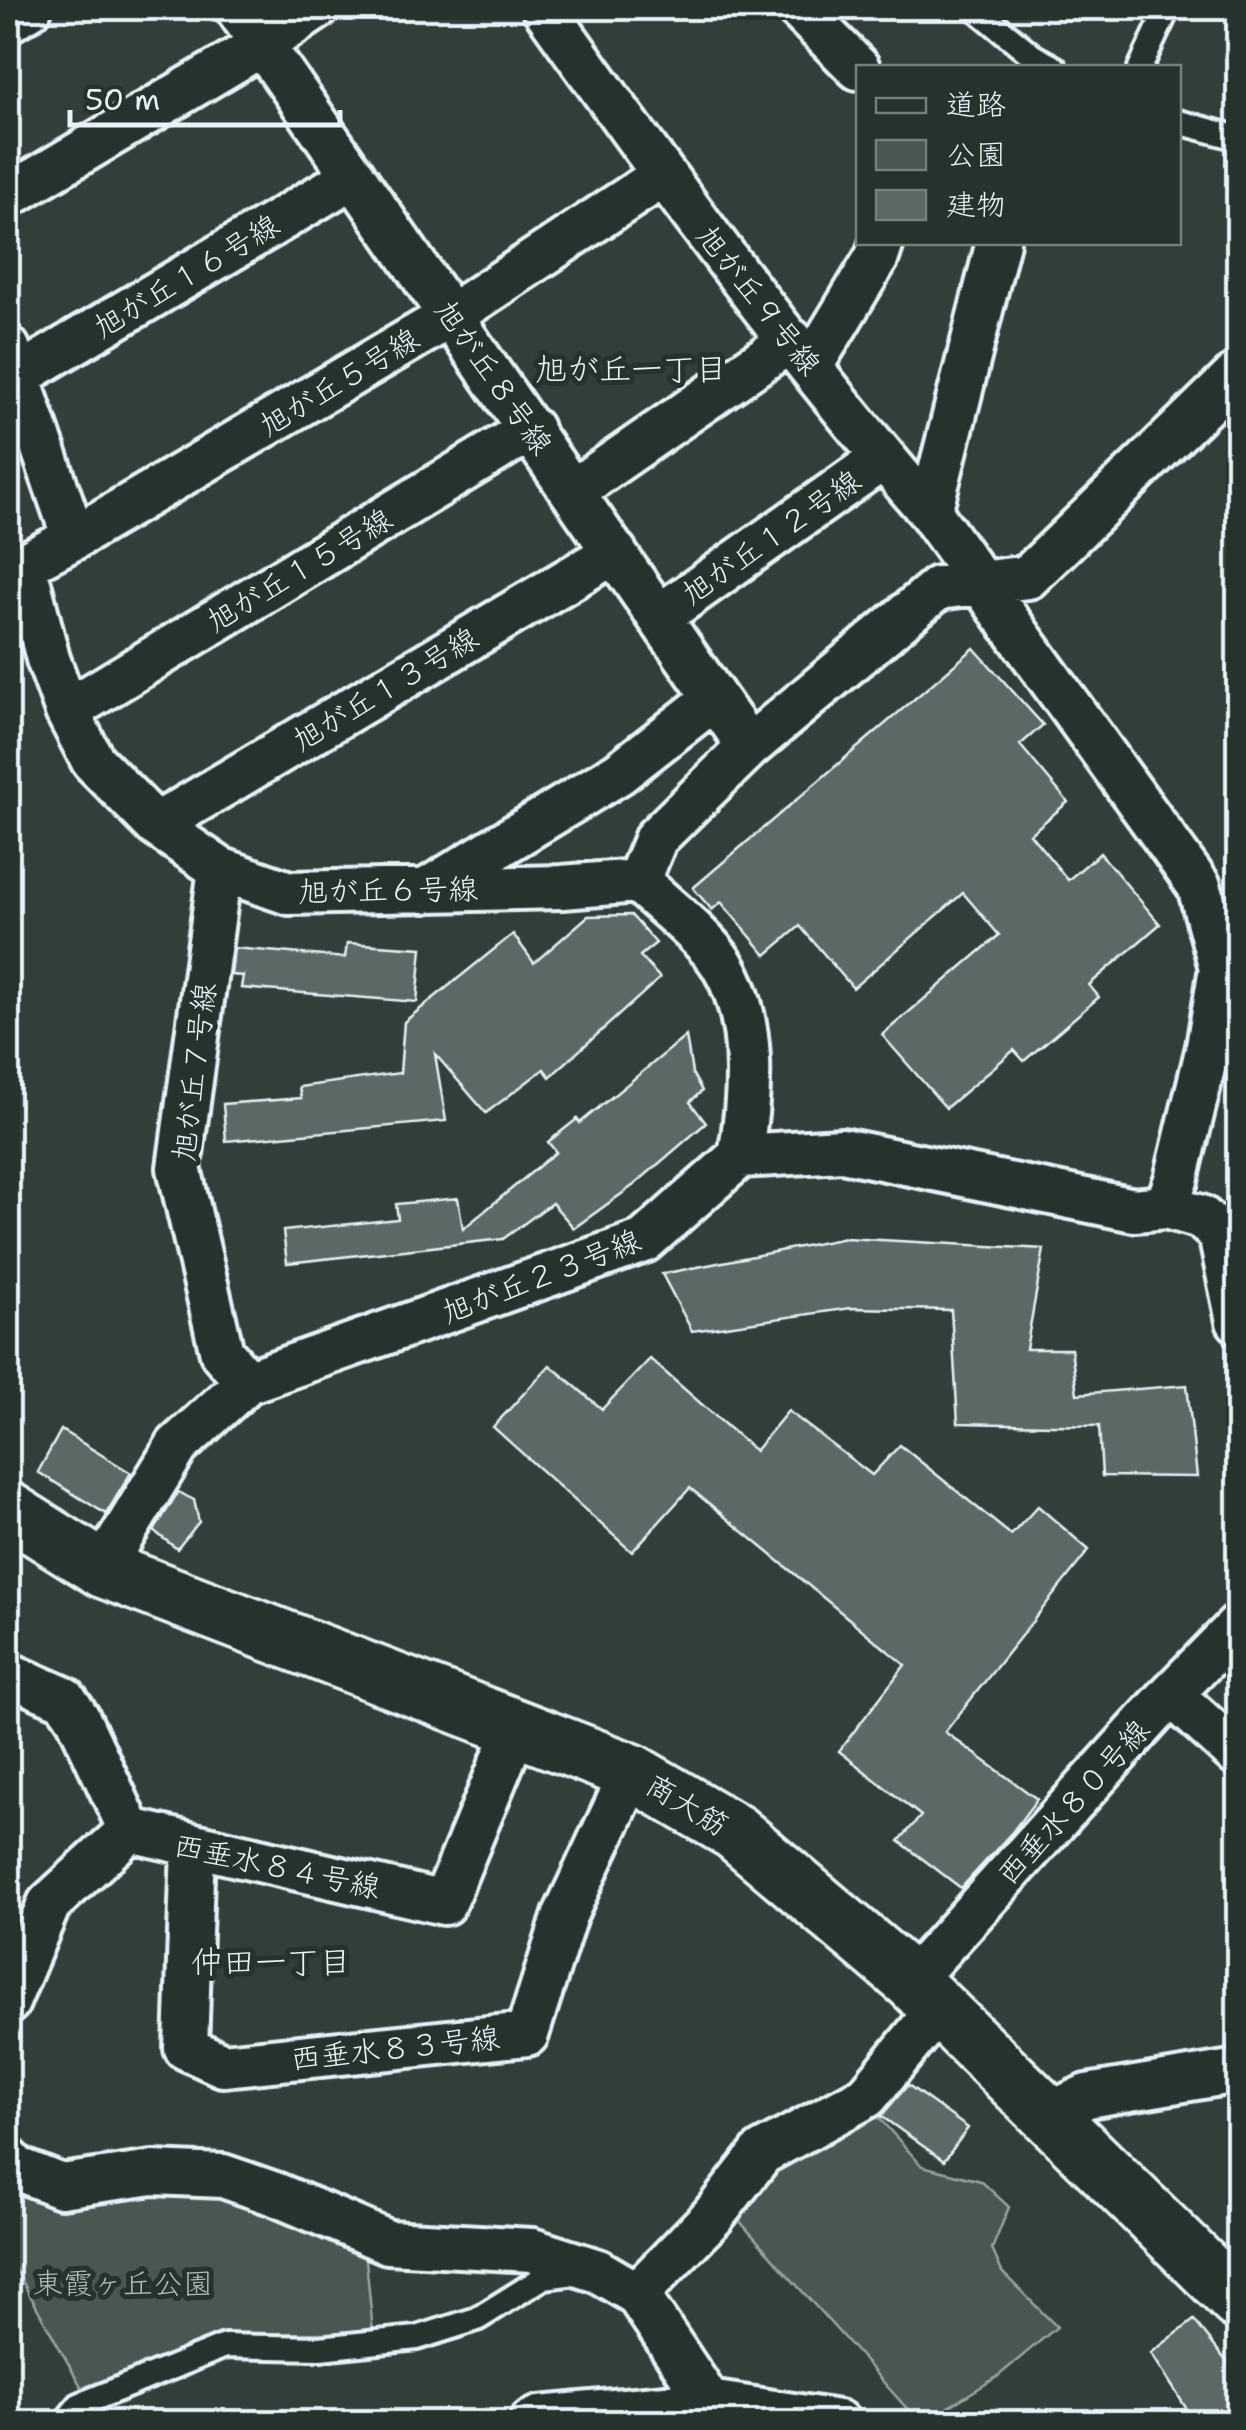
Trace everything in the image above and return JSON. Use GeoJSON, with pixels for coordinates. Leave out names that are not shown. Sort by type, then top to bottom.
{"type":"FeatureCollection","features":[{"type":"Feature","properties":{"kind":"street"},"geometry":{"type":"LineString","coordinates":[[8,21],[30,8]]}},
{"type":"Feature","properties":{"kind":"street","name":"旭が丘８号線"},"geometry":{"type":"LineString","coordinates":[[237,8],[749,747]]}},
{"type":"Feature","properties":{"kind":"street"},"geometry":{"type":"LineString","coordinates":[[8,196],[317,8]]}},
{"type":"Feature","properties":{"kind":"street","name":"旭が丘９号線"},"geometry":{"type":"LineString","coordinates":[[544,8],[662,176],[984,584],[1199,886],[1221,968],[1208,1047],[1166,1207]]}},
{"type":"Feature","properties":{"kind":"street"},"geometry":{"type":"LineString","coordinates":[[798,8],[856,66]]}},
{"type":"Feature","properties":{"kind":"street","name":"旭が丘１６号線"},"geometry":{"type":"LineString","coordinates":[[12,362],[354,176]]}},
{"type":"Feature","properties":{"kind":"street","name":"旭が丘５号線"},"geometry":{"type":"LineString","coordinates":[[16,568],[74,538],[452,315],[662,176]]}},
{"type":"Feature","properties":{"kind":"street"},"geometry":{"type":"LineString","coordinates":[[573,491],[801,353],[877,257],[881,245]]}},
{"type":"Feature","properties":{"kind":"street"},"geometry":{"type":"LineString","coordinates":[[930,512],[997,245]]}},
{"type":"Feature","properties":{"kind":"street"},"geometry":{"type":"LineString","coordinates":[[12,362],[74,538]]}},
{"type":"Feature","properties":{"kind":"street"},"geometry":{"type":"LineString","coordinates":[[1238,373],[1028,577],[938,588],[749,747],[656,838],[638,881],[721,962],[741,1010],[749,1072],[740,1156],[842,1150],[1134,1210],[1166,1207],[1202,1217],[1220,1234],[1238,1321]]}},
{"type":"Feature","properties":{"kind":"street","name":"旭が丘１５号線"},"geometry":{"type":"LineString","coordinates":[[67,711],[530,430]]}},
{"type":"Feature","properties":{"kind":"street","name":"旭が丘１２号線"},"geometry":{"type":"LineString","coordinates":[[660,616],[883,458]]}},
{"type":"Feature","properties":{"kind":"street","name":"旭が丘１３号線"},"geometry":{"type":"LineString","coordinates":[[156,825],[615,552]]}},
{"type":"Feature","properties":{"kind":"street","name":"旭が丘６号線"},"geometry":{"type":"LineString","coordinates":[[16,568],[67,711],[93,762],[156,825],[220,870],[289,893],[423,892],[638,881]]}},
{"type":"Feature","properties":{"kind":"street"},"geometry":{"type":"LineString","coordinates":[[423,892],[618,773],[715,698]]}},
{"type":"Feature","properties":{"kind":"street","name":"旭が丘７号線"},"geometry":{"type":"LineString","coordinates":[[220,870],[179,1168],[222,1353],[247,1382]]}},
{"type":"Feature","properties":{"kind":"street","name":"旭が丘２３号線"},"geometry":{"type":"LineString","coordinates":[[247,1382],[644,1241],[740,1156]]}},
{"type":"Feature","properties":{"kind":"street"},"geometry":{"type":"LineString","coordinates":[[102,1569],[178,1446],[247,1382]]}},
{"type":"Feature","properties":{"kind":"street","name":"商大筋"},"geometry":{"type":"LineString","coordinates":[[8,1510],[102,1569],[632,1772],[735,1832],[925,1995],[1238,2301]]}},
{"type":"Feature","properties":{"kind":"street","name":"西垂水８０号線"},"geometry":{"type":"LineString","coordinates":[[637,2294],[712,2217],[762,2152],[866,2096],[925,1995],[1171,1694],[1238,1626]]}},
{"type":"Feature","properties":{"kind":"street"},"geometry":{"type":"LineString","coordinates":[[8,1674],[64,1699],[78,1718],[130,1830],[50,1904],[8,2002]]}},
{"type":"Feature","properties":{"kind":"street"},"geometry":{"type":"LineString","coordinates":[[1171,1694],[1238,1755]]}},
{"type":"Feature","properties":{"kind":"street","name":"西垂水８４号線"},"geometry":{"type":"LineString","coordinates":[[130,1830],[444,1902],[517,1726]]}},
{"type":"Feature","properties":{"kind":"street","name":"西垂水８３号線"},"geometry":{"type":"LineString","coordinates":[[193,1847],[186,2048],[223,2065],[528,2034],[565,1915],[632,1772]]}},
{"type":"Feature","properties":{"kind":"street"},"geometry":{"type":"LineString","coordinates":[[1048,2115],[1088,2096],[1238,2071]]}},
{"type":"Feature","properties":{"kind":"street"},"geometry":{"type":"LineString","coordinates":[[8,2158],[16,2168],[62,2186],[153,2174],[223,2176],[388,2242],[532,2250],[598,2271],[637,2294],[709,2402]]}},
{"type":"Feature","properties":{"kind":"street"},"geometry":{"type":"LineString","coordinates":[[531,2422],[709,2402],[826,2421]]}},
{"type":"Feature","properties":{"kind":"lane"},"geometry":{"type":"LineString","coordinates":[[975,8],[1050,65]]}},
{"type":"Feature","properties":{"kind":"lane"},"geometry":{"type":"LineString","coordinates":[[1141,65],[1168,8]]}},
{"type":"Feature","properties":{"kind":"lane"},"geometry":{"type":"LineString","coordinates":[[1181,123],[1238,138]]}},
{"type":"Feature","properties":{"kind":"lane"},"geometry":{"type":"LineString","coordinates":[[64,2422],[80,2404],[225,2346],[320,2348],[417,2338],[477,2319],[544,2276],[598,2271]]}},
{"type":"Feature","properties":{"kind":"green space"},"geometry":{"type":"Polygon","coordinates":[[[871,2109],[922,2166],[981,2181],[1009,2207],[992,2249],[1002,2272],[1057,2327],[997,2377],[924,2422],[919,2422],[727,2207],[797,2147],[871,2109]]]}},
{"type":"Feature","properties":{"kind":"green space","name":"東霞ヶ丘公園"},"geometry":{"type":"Polygon","coordinates":[[[193,2182],[365,2250],[373,2332],[227,2335],[82,2388],[8,2256],[8,2183],[32,2198],[96,2203],[193,2182]]]}},
{"type":"Feature","properties":{"kind":"building"},"geometry":{"type":"Polygon","coordinates":[[[974,648],[1043,725],[1020,745],[1068,802],[1030,834],[1068,880],[1100,853],[1160,924],[1089,985],[1099,997],[1024,1061],[1014,1050],[946,1108],[882,1035],[999,935],[963,893],[853,988],[800,926],[766,955],[721,902],[712,910],[693,888],[974,648]]]}},
{"type":"Feature","properties":{"kind":"building"},"geometry":{"type":"Polygon","coordinates":[[[631,915],[656,943],[640,956],[660,978],[550,1077],[544,1069],[486,1113],[435,1054],[446,1121],[226,1141],[223,1104],[301,1098],[299,1087],[400,1073],[404,1022],[513,934],[534,963],[588,916],[631,915]]]}},
{"type":"Feature","properties":{"kind":"building"},"geometry":{"type":"Polygon","coordinates":[[[347,943],[422,948],[417,1002],[241,988],[243,976],[231,975],[234,948],[345,958],[347,943]]]}},
{"type":"Feature","properties":{"kind":"building"},"geometry":{"type":"Polygon","coordinates":[[[686,1036],[692,1073],[702,1091],[690,1102],[706,1123],[634,1185],[574,1228],[552,1203],[503,1239],[287,1263],[283,1231],[398,1219],[396,1204],[458,1198],[463,1229],[556,1152],[548,1142],[577,1119],[580,1123],[686,1036]]]}},
{"type":"Feature","properties":{"kind":"building"},"geometry":{"type":"Polygon","coordinates":[[[845,1238],[1044,1249],[1026,1349],[1071,1349],[1077,1394],[1187,1385],[1197,1477],[1102,1476],[1099,1426],[958,1423],[951,1310],[851,1308],[692,1331],[662,1274],[845,1238]]]}},
{"type":"Feature","properties":{"kind":"building"},"geometry":{"type":"Polygon","coordinates":[[[650,1359],[755,1451],[788,1411],[872,1475],[900,1445],[1011,1535],[1038,1506],[1089,1550],[945,1732],[1037,1799],[961,1888],[899,1841],[921,1816],[839,1751],[905,1665],[690,1488],[632,1552],[493,1427],[550,1365],[602,1409],[650,1359]]]}},
{"type":"Feature","properties":{"kind":"building"},"geometry":{"type":"Polygon","coordinates":[[[61,1430],[131,1473],[106,1514],[38,1472],[61,1430]]]}},
{"type":"Feature","properties":{"kind":"building"},"geometry":{"type":"Polygon","coordinates":[[[178,1492],[194,1500],[199,1522],[177,1549],[154,1531],[178,1492]]]}},
{"type":"Feature","properties":{"kind":"building"},"geometry":{"type":"Polygon","coordinates":[[[908,2085],[968,2128],[944,2161],[881,2116],[908,2085]]]}},
{"type":"Feature","properties":{"kind":"building"},"geometry":{"type":"Polygon","coordinates":[[[1194,2320],[1238,2376],[1238,2402],[1210,2422],[1195,2422],[1151,2353],[1194,2320]]]}},
{"type":"Feature","properties":{"kind":"district","name":"旭が丘一丁目"},"geometry":{"type":"Point","coordinates":[631,368]}},
{"type":"Feature","properties":{"kind":"district","name":"仲田一丁目"},"geometry":{"type":"Point","coordinates":[271,1961]}}]}
